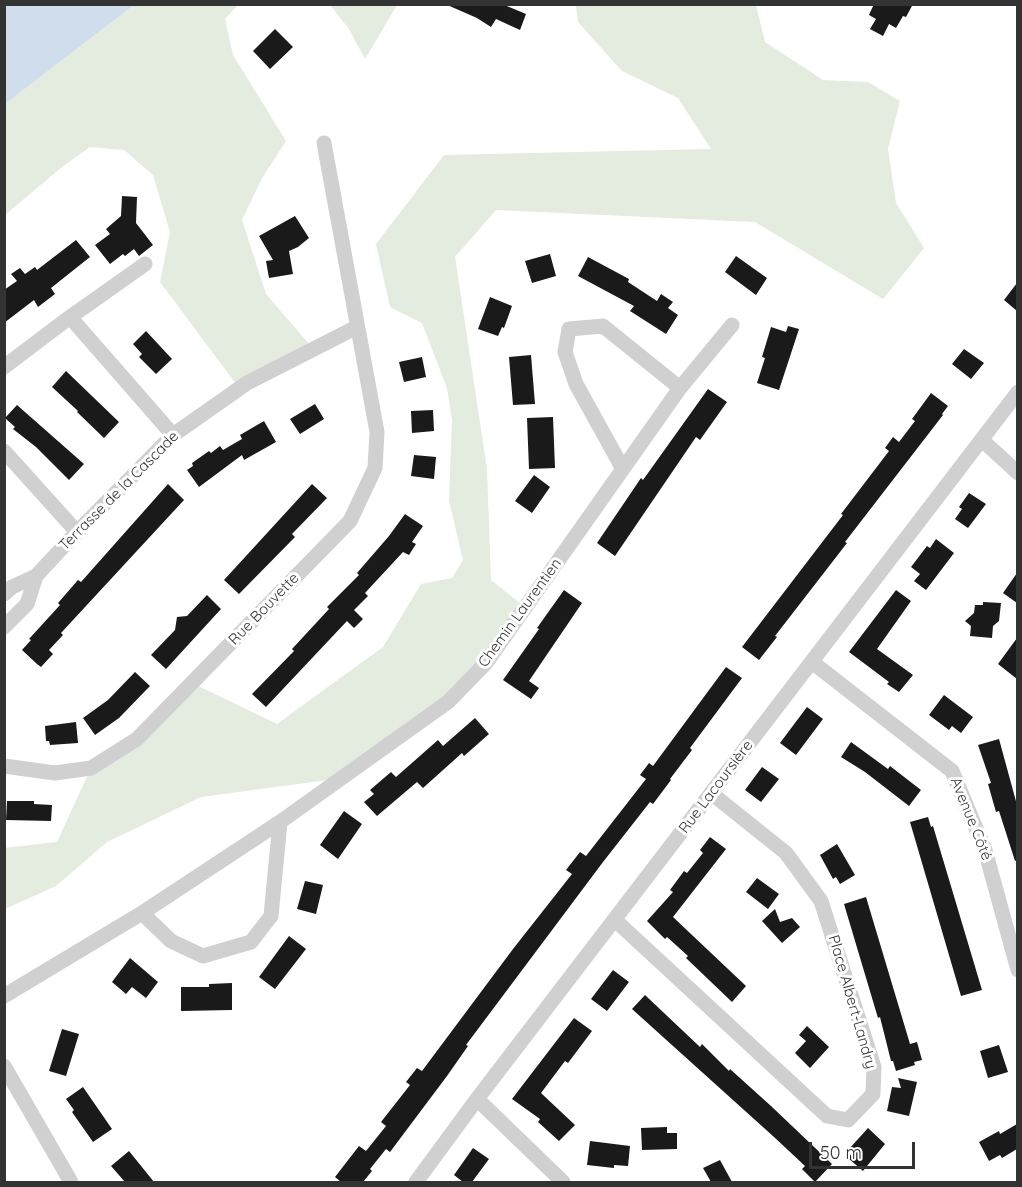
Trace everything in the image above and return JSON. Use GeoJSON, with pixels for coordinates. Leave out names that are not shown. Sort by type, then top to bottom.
{"type":"FeatureCollection","features":[{"type":"Feature","properties":{"kind":"street"},"geometry":{"type":"LineString","coordinates":[[324,143],[357,327]]}},
{"type":"Feature","properties":{"kind":"street"},"geometry":{"type":"LineString","coordinates":[[4,366],[145,264]]}},
{"type":"Feature","properties":{"kind":"street"},"geometry":{"type":"LineString","coordinates":[[70,317],[173,435]]}},
{"type":"Feature","properties":{"kind":"street","name":"Chemin Laurentien"},"geometry":{"type":"LineString","coordinates":[[4,996],[142,913],[280,822],[448,702],[486,663],[680,388],[732,325]]}},
{"type":"Feature","properties":{"kind":"street"},"geometry":{"type":"LineString","coordinates":[[623,469],[576,384],[565,352],[569,329],[603,326],[680,388]]}},
{"type":"Feature","properties":{"kind":"street","name":"Terrasse de la Cascade"},"geometry":{"type":"LineString","coordinates":[[4,594],[12,586],[36,576],[173,435],[247,383],[357,327]]}},
{"type":"Feature","properties":{"kind":"street","name":"Rue Bouvette"},"geometry":{"type":"LineString","coordinates":[[4,766],[55,773],[91,768],[137,739],[350,521],[375,468],[377,432],[357,327]]}},
{"type":"Feature","properties":{"kind":"street","name":"Rue Lacoursière"},"geometry":{"type":"LineString","coordinates":[[416,1182],[1017,392]]}},
{"type":"Feature","properties":{"kind":"street"},"geometry":{"type":"LineString","coordinates":[[982,440],[1017,473]]}},
{"type":"Feature","properties":{"kind":"street"},"geometry":{"type":"LineString","coordinates":[[4,451],[77,532]]}},
{"type":"Feature","properties":{"kind":"street","name":"Terrasse de la Cascade"},"geometry":{"type":"LineString","coordinates":[[4,627],[27,604],[36,576]]}},
{"type":"Feature","properties":{"kind":"street","name":"Avenue Côté"},"geometry":{"type":"LineString","coordinates":[[812,662],[952,771],[986,850],[1017,970]]}},
{"type":"Feature","properties":{"kind":"street","name":"Place Albert-Landry"},"geometry":{"type":"LineString","coordinates":[[615,920],[827,1116],[848,1120],[873,1094],[874,1067],[821,901],[786,853],[711,793]]}},
{"type":"Feature","properties":{"kind":"street"},"geometry":{"type":"LineString","coordinates":[[142,913],[171,941],[203,956],[251,942],[272,916],[280,822]]}},
{"type":"Feature","properties":{"kind":"street"},"geometry":{"type":"LineString","coordinates":[[4,1066],[71,1182]]}},
{"type":"Feature","properties":{"kind":"street"},"geometry":{"type":"LineString","coordinates":[[477,1099],[563,1182]]}},
{"type":"Feature","properties":{"kind":"shaded area"},"geometry":{"type":"Polygon","coordinates":[[[134,5],[238,5],[225,19],[233,55],[286,141],[262,178],[242,220],[266,294],[309,344],[239,388],[160,282],[170,232],[153,175],[124,150],[90,147],[62,167],[5,215],[5,104],[134,5]]]}},
{"type":"Feature","properties":{"kind":"shaded area"},"geometry":{"type":"Polygon","coordinates":[[[330,5],[397,5],[365,59],[349,29],[330,5]]]}},
{"type":"Feature","properties":{"kind":"shaded area"},"geometry":{"type":"Polygon","coordinates":[[[576,5],[756,5],[765,42],[823,80],[868,82],[900,101],[888,149],[896,203],[924,248],[883,299],[755,222],[496,210],[455,257],[487,469],[491,580],[525,607],[486,663],[343,778],[201,797],[107,842],[56,886],[5,909],[4,848],[57,842],[91,768],[137,739],[192,683],[277,724],[383,647],[421,584],[452,578],[463,560],[449,501],[452,420],[447,388],[422,323],[390,307],[376,244],[444,155],[711,149],[678,98],[622,71],[578,22],[576,5]]]}},
{"type":"Feature","properties":{"kind":"water"},"geometry":{"type":"Polygon","coordinates":[[[5,4],[134,4],[134,5],[5,104],[5,4]]]}},
{"type":"Feature","properties":{"kind":"building"},"geometry":{"type":"Polygon","coordinates":[[[445,4],[502,4],[526,14],[520,30],[496,19],[491,27],[445,4]]]}},
{"type":"Feature","properties":{"kind":"building"},"geometry":{"type":"Polygon","coordinates":[[[874,4],[913,4],[906,17],[903,16],[896,28],[889,24],[883,36],[870,29],[876,19],[869,15],[874,4]]]}},
{"type":"Feature","properties":{"kind":"building"},"geometry":{"type":"Polygon","coordinates":[[[275,29],[293,47],[270,69],[253,51],[275,29]]]}},
{"type":"Feature","properties":{"kind":"building"},"geometry":{"type":"Polygon","coordinates":[[[122,196],[137,197],[136,223],[153,245],[139,256],[134,249],[110,264],[95,245],[110,234],[106,229],[121,216],[122,196]]]}},
{"type":"Feature","properties":{"kind":"building"},"geometry":{"type":"Polygon","coordinates":[[[295,216],[309,238],[289,251],[293,274],[269,278],[266,261],[273,260],[259,236],[295,216]]]}},
{"type":"Feature","properties":{"kind":"building"},"geometry":{"type":"Polygon","coordinates":[[[76,240],[90,257],[51,288],[55,294],[38,307],[34,300],[4,323],[4,290],[17,281],[11,274],[20,268],[25,274],[35,267],[37,270],[76,240]]]}},
{"type":"Feature","properties":{"kind":"building"},"geometry":{"type":"Polygon","coordinates":[[[550,254],[556,276],[532,283],[525,261],[550,254]]]}},
{"type":"Feature","properties":{"kind":"building"},"geometry":{"type":"Polygon","coordinates":[[[736,256],[767,278],[756,295],[725,272],[736,256]]]}},
{"type":"Feature","properties":{"kind":"building"},"geometry":{"type":"Polygon","coordinates":[[[588,257],[629,279],[628,282],[657,301],[661,294],[673,302],[668,308],[678,315],[666,334],[630,311],[634,306],[578,276],[588,257]]]}},
{"type":"Feature","properties":{"kind":"building"},"geometry":{"type":"Polygon","coordinates":[[[1017,283],[1017,311],[1004,300],[1017,283]]]}},
{"type":"Feature","properties":{"kind":"building"},"geometry":{"type":"Polygon","coordinates":[[[490,297],[512,306],[504,328],[502,327],[498,336],[478,329],[490,297]]]}},
{"type":"Feature","properties":{"kind":"building"},"geometry":{"type":"Polygon","coordinates":[[[788,326],[799,329],[779,390],[757,383],[771,327],[786,332],[788,326]]]}},
{"type":"Feature","properties":{"kind":"building"},"geometry":{"type":"Polygon","coordinates":[[[146,331],[172,359],[156,374],[139,357],[142,354],[133,344],[146,331]]]}},
{"type":"Feature","properties":{"kind":"building"},"geometry":{"type":"Polygon","coordinates":[[[964,349],[984,363],[971,379],[952,364],[964,349]]]}},
{"type":"Feature","properties":{"kind":"building"},"geometry":{"type":"Polygon","coordinates":[[[531,355],[535,404],[513,405],[509,357],[531,355]]]}},
{"type":"Feature","properties":{"kind":"building"},"geometry":{"type":"Polygon","coordinates":[[[422,357],[426,377],[404,382],[399,362],[422,357]]]}},
{"type":"Feature","properties":{"kind":"building"},"geometry":{"type":"Polygon","coordinates":[[[66,371],[119,422],[104,438],[52,387],[66,371]]]}},
{"type":"Feature","properties":{"kind":"building"},"geometry":{"type":"Polygon","coordinates":[[[708,389],[727,402],[700,440],[696,437],[615,556],[597,543],[641,478],[643,480],[708,389]]]}},
{"type":"Feature","properties":{"kind":"building"},"geometry":{"type":"Polygon","coordinates":[[[931,393],[948,406],[943,415],[845,542],[847,543],[759,660],[742,647],[843,515],[841,514],[889,451],[885,448],[893,437],[899,442],[915,421],[912,419],[931,393]]]}},
{"type":"Feature","properties":{"kind":"building"},"geometry":{"type":"Polygon","coordinates":[[[315,404],[324,419],[300,434],[290,419],[315,404]]]}},
{"type":"Feature","properties":{"kind":"building"},"geometry":{"type":"Polygon","coordinates":[[[17,405],[84,464],[69,480],[36,447],[13,429],[15,427],[5,418],[17,405]]]}},
{"type":"Feature","properties":{"kind":"building"},"geometry":{"type":"Polygon","coordinates":[[[433,410],[434,431],[412,433],[411,411],[433,410]]]}},
{"type":"Feature","properties":{"kind":"building"},"geometry":{"type":"Polygon","coordinates":[[[553,417],[555,468],[529,469],[527,418],[553,417]]]}},
{"type":"Feature","properties":{"kind":"building"},"geometry":{"type":"Polygon","coordinates":[[[264,421],[276,442],[244,460],[242,455],[199,487],[187,470],[193,466],[192,463],[209,451],[211,453],[220,446],[223,450],[242,439],[240,435],[264,421]]]}},
{"type":"Feature","properties":{"kind":"building"},"geometry":{"type":"Polygon","coordinates":[[[414,455],[436,457],[434,479],[411,476],[414,455]]]}},
{"type":"Feature","properties":{"kind":"building"},"geometry":{"type":"Polygon","coordinates":[[[534,475],[550,487],[532,513],[515,501],[534,475]]]}},
{"type":"Feature","properties":{"kind":"building"},"geometry":{"type":"Polygon","coordinates":[[[168,484],[184,500],[61,633],[63,635],[49,650],[53,654],[41,667],[22,650],[31,640],[29,639],[60,605],[58,603],[78,580],[81,582],[168,484]]]}},
{"type":"Feature","properties":{"kind":"building"},"geometry":{"type":"Polygon","coordinates":[[[312,484],[327,498],[292,534],[295,537],[239,594],[224,580],[312,484]]]}},
{"type":"Feature","properties":{"kind":"building"},"geometry":{"type":"Polygon","coordinates":[[[969,493],[986,504],[968,528],[955,519],[962,509],[959,507],[969,493]]]}},
{"type":"Feature","properties":{"kind":"building"},"geometry":{"type":"Polygon","coordinates":[[[405,514],[423,526],[412,542],[416,544],[409,555],[403,552],[365,593],[368,596],[354,610],[363,619],[354,628],[347,621],[266,707],[252,694],[294,651],[292,649],[329,609],[327,607],[359,575],[357,573],[405,514]]]}},
{"type":"Feature","properties":{"kind":"building"},"geometry":{"type":"Polygon","coordinates":[[[936,539],[954,553],[926,590],[914,581],[920,574],[911,567],[927,546],[930,548],[936,539]]]}},
{"type":"Feature","properties":{"kind":"building"},"geometry":{"type":"Polygon","coordinates":[[[1017,573],[1017,603],[1003,593],[1017,573]]]}},
{"type":"Feature","properties":{"kind":"building"},"geometry":{"type":"Polygon","coordinates":[[[564,590],[582,603],[529,681],[539,688],[531,699],[503,680],[564,590]]]}},
{"type":"Feature","properties":{"kind":"building"},"geometry":{"type":"Polygon","coordinates":[[[896,590],[911,601],[877,649],[913,675],[899,692],[849,652],[896,590]]]}},
{"type":"Feature","properties":{"kind":"building"},"geometry":{"type":"Polygon","coordinates":[[[207,595],[221,609],[166,669],[151,655],[175,630],[177,617],[187,616],[207,595]]]}},
{"type":"Feature","properties":{"kind":"building"},"geometry":{"type":"Polygon","coordinates":[[[983,602],[1001,603],[999,621],[993,626],[992,638],[970,636],[971,626],[965,621],[974,613],[975,605],[983,605],[983,602]]]}},
{"type":"Feature","properties":{"kind":"building"},"geometry":{"type":"Polygon","coordinates":[[[1017,638],[1017,679],[998,664],[1017,638]]]}},
{"type":"Feature","properties":{"kind":"building"},"geometry":{"type":"Polygon","coordinates":[[[726,667],[742,678],[690,748],[692,750],[671,780],[653,804],[650,802],[603,862],[466,1045],[468,1046],[447,1076],[390,1152],[386,1149],[363,1182],[341,1182],[335,1177],[359,1146],[366,1151],[386,1126],[381,1122],[410,1085],[406,1082],[417,1068],[422,1071],[572,874],[566,870],[580,852],[586,856],[646,779],[640,775],[649,763],[653,766],[726,667]]]}},
{"type":"Feature","properties":{"kind":"building"},"geometry":{"type":"Polygon","coordinates":[[[135,672],[150,686],[119,718],[95,735],[83,718],[108,700],[135,672]]]}},
{"type":"Feature","properties":{"kind":"building"},"geometry":{"type":"Polygon","coordinates":[[[944,695],[973,717],[961,733],[952,726],[949,730],[929,715],[944,695]]]}},
{"type":"Feature","properties":{"kind":"building"},"geometry":{"type":"Polygon","coordinates":[[[807,707],[823,719],[796,755],[780,743],[807,707]]]}},
{"type":"Feature","properties":{"kind":"building"},"geometry":{"type":"Polygon","coordinates":[[[475,718],[489,734],[464,756],[462,753],[423,788],[417,782],[377,816],[364,802],[374,794],[370,790],[391,772],[396,777],[438,740],[443,746],[475,718]]]}},
{"type":"Feature","properties":{"kind":"building"},"geometry":{"type":"Polygon","coordinates":[[[76,722],[78,743],[50,745],[49,741],[46,741],[45,726],[76,722]]]}},
{"type":"Feature","properties":{"kind":"building"},"geometry":{"type":"Polygon","coordinates":[[[999,739],[1017,805],[1017,860],[1015,861],[999,811],[996,812],[988,784],[991,783],[978,745],[999,739]]]}},
{"type":"Feature","properties":{"kind":"building"},"geometry":{"type":"Polygon","coordinates":[[[851,742],[888,769],[890,766],[921,790],[909,806],[865,772],[841,757],[851,742]]]}},
{"type":"Feature","properties":{"kind":"building"},"geometry":{"type":"Polygon","coordinates":[[[762,767],[779,779],[761,802],[745,790],[762,767]]]}},
{"type":"Feature","properties":{"kind":"building"},"geometry":{"type":"Polygon","coordinates":[[[7,801],[34,801],[34,804],[52,805],[51,821],[6,820],[7,801]]]}},
{"type":"Feature","properties":{"kind":"building"},"geometry":{"type":"Polygon","coordinates":[[[344,811],[362,824],[338,859],[320,845],[344,811]]]}},
{"type":"Feature","properties":{"kind":"building"},"geometry":{"type":"Polygon","coordinates":[[[928,817],[931,827],[933,826],[982,990],[961,996],[910,822],[928,817]]]}},
{"type":"Feature","properties":{"kind":"building"},"geometry":{"type":"Polygon","coordinates":[[[710,837],[726,849],[673,917],[746,986],[732,1002],[686,958],[688,956],[667,937],[665,939],[647,921],[673,892],[670,890],[684,871],[687,873],[703,853],[700,850],[710,837]]]}},
{"type":"Feature","properties":{"kind":"building"},"geometry":{"type":"Polygon","coordinates":[[[837,844],[855,875],[840,884],[836,877],[833,879],[820,855],[837,844]]]}},
{"type":"Feature","properties":{"kind":"building"},"geometry":{"type":"Polygon","coordinates":[[[757,878],[779,894],[768,909],[746,892],[757,878]]]}},
{"type":"Feature","properties":{"kind":"building"},"geometry":{"type":"Polygon","coordinates":[[[305,881],[323,885],[316,914],[297,909],[305,881]]]}},
{"type":"Feature","properties":{"kind":"building"},"geometry":{"type":"Polygon","coordinates":[[[866,897],[910,1044],[917,1042],[922,1060],[914,1062],[915,1065],[896,1071],[891,1061],[880,1017],[878,1018],[844,904],[866,897]]]}},
{"type":"Feature","properties":{"kind":"building"},"geometry":{"type":"Polygon","coordinates":[[[775,909],[780,922],[792,918],[800,927],[782,943],[762,921],[775,909]]]}},
{"type":"Feature","properties":{"kind":"building"},"geometry":{"type":"Polygon","coordinates":[[[289,936],[306,949],[275,989],[259,977],[289,936]]]}},
{"type":"Feature","properties":{"kind":"building"},"geometry":{"type":"Polygon","coordinates":[[[130,958],[158,982],[146,998],[132,987],[126,994],[112,982],[130,958]]]}},
{"type":"Feature","properties":{"kind":"building"},"geometry":{"type":"Polygon","coordinates":[[[613,970],[629,982],[607,1011],[591,999],[613,970]]]}},
{"type":"Feature","properties":{"kind":"building"},"geometry":{"type":"Polygon","coordinates":[[[232,983],[232,1010],[181,1011],[181,987],[209,987],[209,984],[232,983]]]}},
{"type":"Feature","properties":{"kind":"building"},"geometry":{"type":"Polygon","coordinates":[[[645,995],[700,1047],[702,1044],[729,1071],[730,1069],[771,1106],[832,1164],[815,1182],[802,1169],[805,1166],[632,1009],[645,995]]]}},
{"type":"Feature","properties":{"kind":"building"},"geometry":{"type":"Polygon","coordinates":[[[574,1018],[592,1031],[541,1093],[575,1125],[559,1141],[538,1122],[540,1119],[512,1099],[574,1018]]]}},
{"type":"Feature","properties":{"kind":"building"},"geometry":{"type":"Polygon","coordinates":[[[807,1026],[829,1047],[810,1068],[795,1053],[806,1041],[799,1035],[807,1026]]]}},
{"type":"Feature","properties":{"kind":"building"},"geometry":{"type":"Polygon","coordinates":[[[62,1029],[79,1034],[66,1076],[49,1071],[62,1029]]]}},
{"type":"Feature","properties":{"kind":"building"},"geometry":{"type":"Polygon","coordinates":[[[999,1045],[1008,1072],[988,1078],[980,1051],[999,1045]]]}},
{"type":"Feature","properties":{"kind":"building"},"geometry":{"type":"Polygon","coordinates":[[[898,1078],[917,1082],[909,1116],[887,1111],[892,1087],[901,1088],[898,1078]]]}},
{"type":"Feature","properties":{"kind":"building"},"geometry":{"type":"Polygon","coordinates":[[[83,1087],[112,1129],[93,1142],[72,1112],[74,1110],[66,1099],[83,1087]]]}},
{"type":"Feature","properties":{"kind":"building"},"geometry":{"type":"Polygon","coordinates":[[[1017,1124],[1017,1149],[1002,1158],[1000,1155],[989,1161],[979,1142],[1017,1124]]]}},
{"type":"Feature","properties":{"kind":"building"},"geometry":{"type":"Polygon","coordinates":[[[667,1127],[667,1133],[677,1133],[677,1149],[642,1150],[641,1128],[667,1127]]]}},
{"type":"Feature","properties":{"kind":"building"},"geometry":{"type":"Polygon","coordinates":[[[868,1128],[885,1144],[863,1171],[848,1158],[853,1152],[849,1149],[868,1128]]]}},
{"type":"Feature","properties":{"kind":"building"},"geometry":{"type":"Polygon","coordinates":[[[590,1141],[630,1146],[628,1166],[614,1165],[614,1168],[587,1165],[590,1141]]]}},
{"type":"Feature","properties":{"kind":"building"},"geometry":{"type":"Polygon","coordinates":[[[473,1148],[489,1159],[472,1182],[463,1182],[454,1175],[473,1148]]]}},
{"type":"Feature","properties":{"kind":"building"},"geometry":{"type":"Polygon","coordinates":[[[129,1151],[154,1182],[125,1182],[111,1166],[129,1151]]]}},
{"type":"Feature","properties":{"kind":"building"},"geometry":{"type":"Polygon","coordinates":[[[720,1160],[732,1182],[711,1182],[703,1168],[720,1160]]]}}]}
